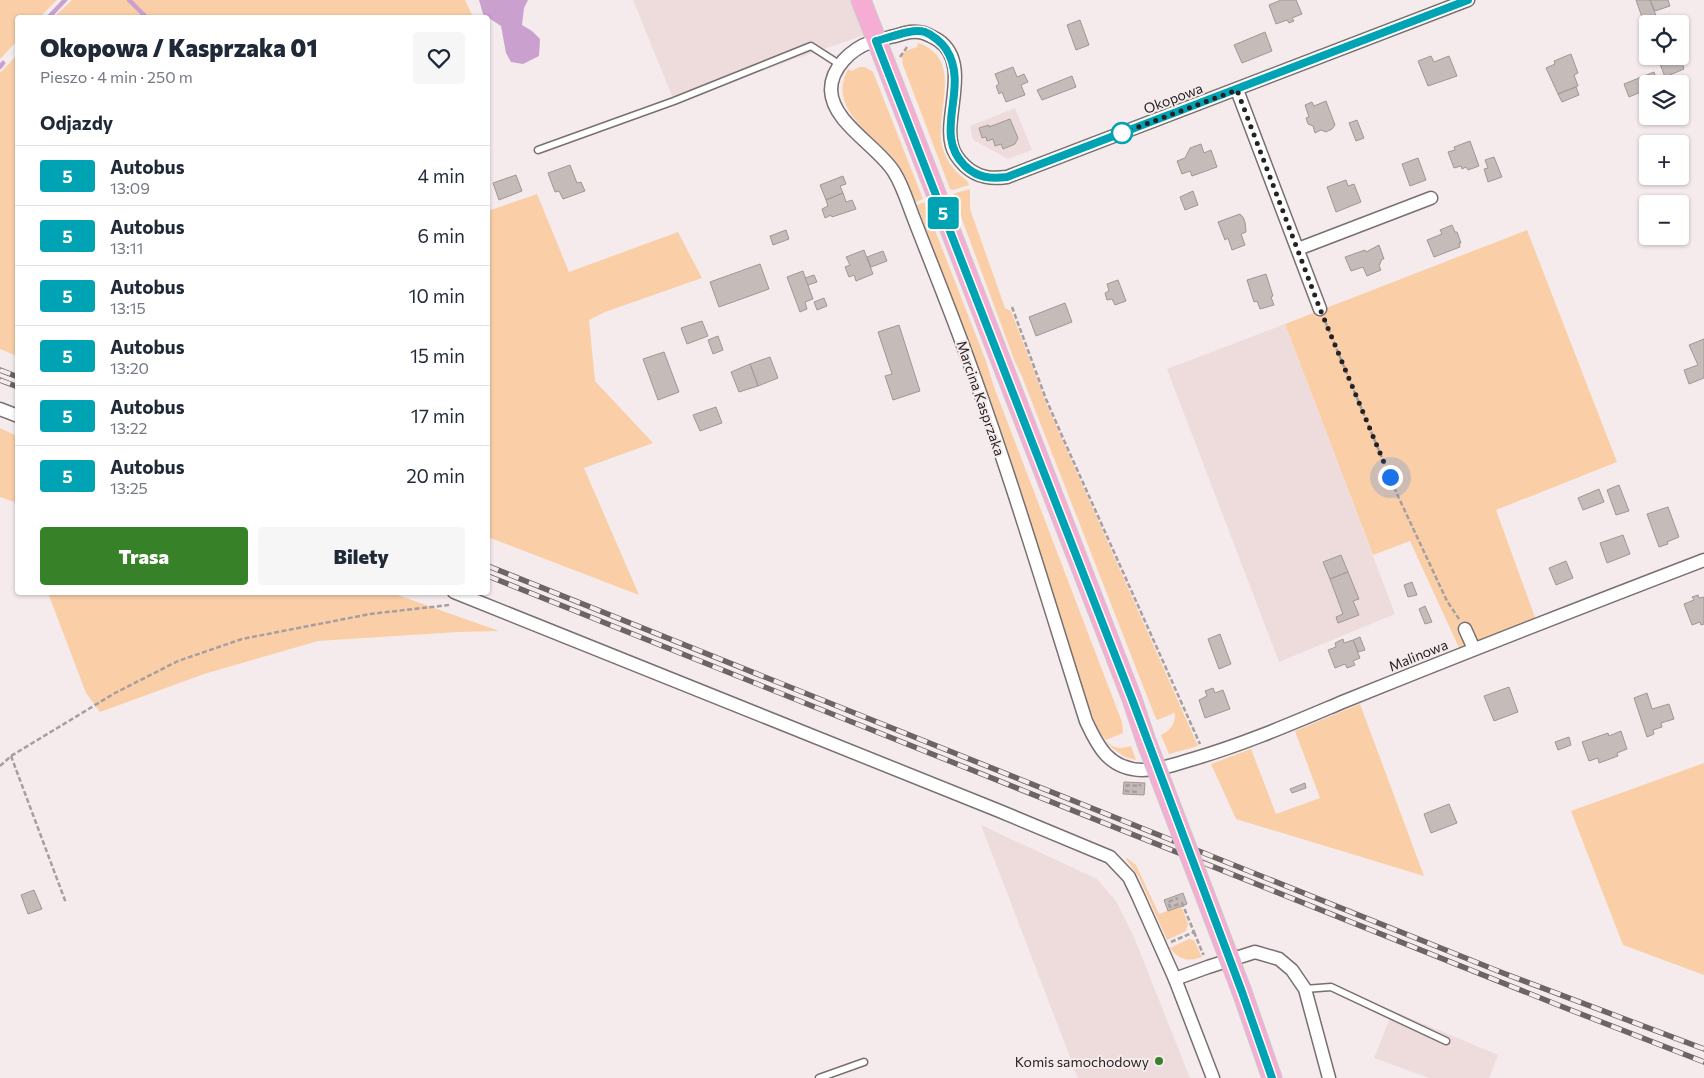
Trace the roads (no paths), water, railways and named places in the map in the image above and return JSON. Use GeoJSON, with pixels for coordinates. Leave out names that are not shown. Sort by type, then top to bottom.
{"type":"FeatureCollection","features":[{"type":"Feature","properties":{"kind":"main road"},"geometry":{"type":"LineString","coordinates":[[861,0],[1132,699],[1146,741],[1242,992],[1272,1078]]}},
{"type":"Feature","properties":{"kind":"street","name":"Okopowa"},"geometry":{"type":"LineString","coordinates":[[876,41],[908,32],[925,32],[942,43],[952,59],[956,80],[950,137],[952,148],[958,159],[970,171],[989,179],[1007,177],[1468,0]]}},
{"type":"Feature","properties":{"kind":"street"},"geometry":{"type":"LineString","coordinates":[[839,64],[870,42],[876,41]]}},
{"type":"Feature","properties":{"kind":"street","name":"Marcina Kasprzaka"},"geometry":{"type":"LineString","coordinates":[[839,64],[834,76],[831,92],[836,106],[850,126],[890,166],[908,204],[968,359],[1086,721],[1103,753],[1111,760],[1132,769],[1142,770]]}},
{"type":"Feature","properties":{"kind":"street"},"geometry":{"type":"LineString","coordinates":[[1237,90],[1320,309]]}},
{"type":"Feature","properties":{"kind":"street"},"geometry":{"type":"LineString","coordinates":[[1298,249],[1431,198]]}},
{"type":"Feature","properties":{"kind":"street"},"geometry":{"type":"LineString","coordinates":[[0,409],[15,415]]}},
{"type":"Feature","properties":{"kind":"street","name":"Malinowa"},"geometry":{"type":"LineString","coordinates":[[1142,770],[1160,769],[1228,748],[1474,649],[1704,560]]}},
{"type":"Feature","properties":{"kind":"street"},"geometry":{"type":"LineString","coordinates":[[461,595],[978,802],[1110,857],[1129,877],[1176,979],[1213,1078]]}},
{"type":"Feature","properties":{"kind":"street"},"geometry":{"type":"LineString","coordinates":[[1465,629],[1474,649]]}},
{"type":"Feature","properties":{"kind":"street"},"geometry":{"type":"LineString","coordinates":[[1176,979],[1255,952],[1278,959],[1292,970],[1305,989],[1329,1078]]}},
{"type":"Feature","properties":{"kind":"lane"},"geometry":{"type":"LineString","coordinates":[[538,150],[674,101],[811,46],[839,64]]}},
{"type":"Feature","properties":{"kind":"lane"},"geometry":{"type":"LineString","coordinates":[[1305,989],[1331,987],[1446,1041]]}},
{"type":"Feature","properties":{"kind":"lane"},"geometry":{"type":"LineString","coordinates":[[820,1078],[864,1062]]}},
{"type":"Feature","properties":{"kind":"waterway"},"geometry":{"type":"LineString","coordinates":[[51,15],[65,0]]}},
{"type":"Feature","properties":{"kind":"waterway"},"geometry":{"type":"LineString","coordinates":[[129,0],[144,15]]}},
{"type":"Feature","properties":{"kind":"waterway"},"geometry":{"type":"LineString","coordinates":[[0,67],[3,63]]}},
{"type":"Feature","properties":{"kind":"railway"},"geometry":{"type":"LineString","coordinates":[[0,370],[15,376]]}},
{"type":"Feature","properties":{"kind":"railway"},"geometry":{"type":"LineString","coordinates":[[0,380],[15,386]]}},
{"type":"Feature","properties":{"kind":"railway"},"geometry":{"type":"LineString","coordinates":[[490,567],[1503,973],[1704,1049]]}},
{"type":"Feature","properties":{"kind":"railway"},"geometry":{"type":"LineString","coordinates":[[490,577],[1704,1062]]}},
{"type":"Feature","properties":{"kind":"place","name":"Komis samochodowy"},"geometry":{"type":"Point","coordinates":[1159,1061]}}]}
